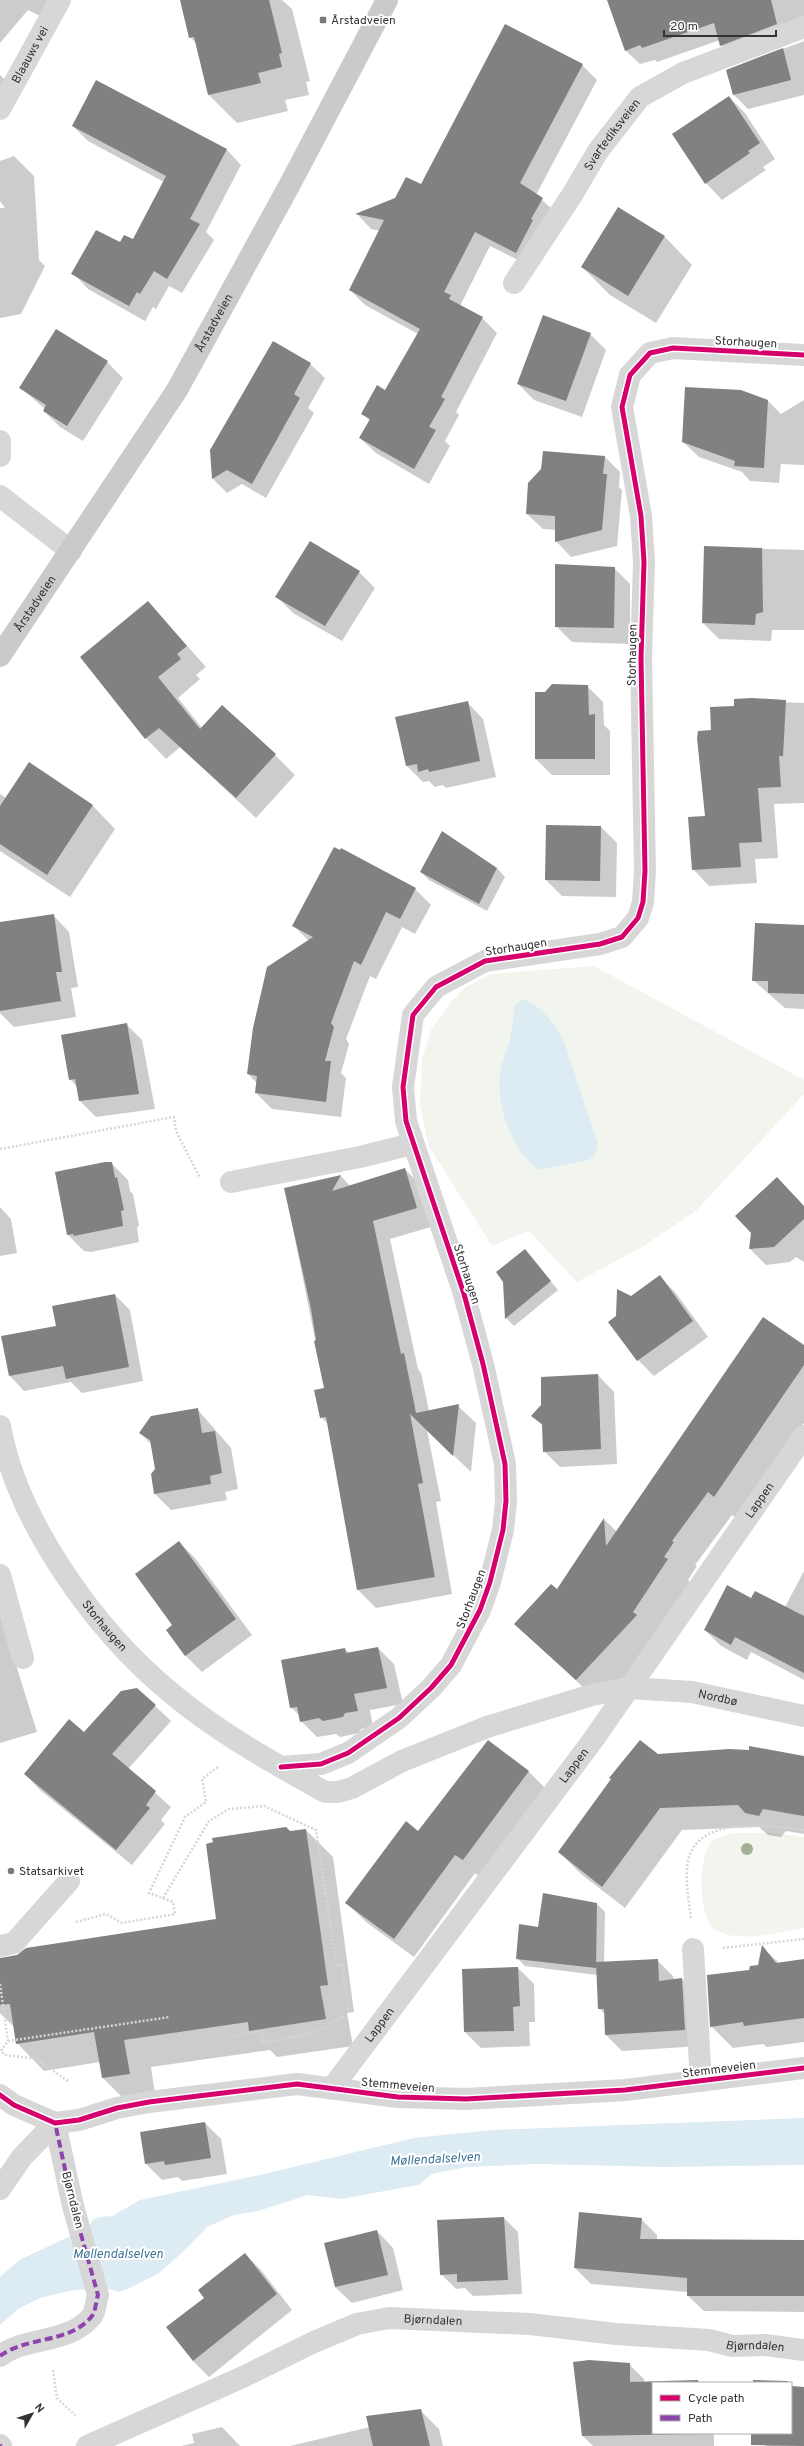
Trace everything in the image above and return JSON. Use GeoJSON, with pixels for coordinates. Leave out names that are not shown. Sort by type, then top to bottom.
{"type":"FeatureCollection","features":[{"type":"Feature","properties":{"kind":"main road","name":"Årstadveien"},"geometry":{"type":"LineString","coordinates":[[0,656],[177,390],[293,180],[387,0]]}},
{"type":"Feature","properties":{"kind":"street","name":"Blaauws vei"},"geometry":{"type":"LineString","coordinates":[[0,110],[60,0]]}},
{"type":"Feature","properties":{"kind":"street","name":"Svartediksveien"},"geometry":{"type":"LineString","coordinates":[[514,283],[572,195],[598,151],[640,97],[682,73],[804,27]]}},
{"type":"Feature","properties":{"kind":"street","name":"Storhaugen"},"geometry":{"type":"LineString","coordinates":[[281,1767],[321,1764],[348,1753],[399,1718],[431,1688],[451,1665],[480,1610],[490,1582],[503,1530],[506,1501],[505,1464],[483,1364],[464,1294],[412,1144],[406,1121],[403,1087],[405,1060],[413,1015],[436,987],[485,961],[600,944],[622,937],[638,918],[643,902],[645,871],[641,658],[644,562],[641,516],[622,407],[630,375],[650,353],[673,348],[804,355]]}},
{"type":"Feature","properties":{"kind":"street"},"geometry":{"type":"LineString","coordinates":[[0,441],[0,456]]}},
{"type":"Feature","properties":{"kind":"street"},"geometry":{"type":"LineString","coordinates":[[0,496],[71,551]]}},
{"type":"Feature","properties":{"kind":"street"},"geometry":{"type":"LineString","coordinates":[[231,1182],[360,1157],[412,1144]]}},
{"type":"Feature","properties":{"kind":"street","name":"Storhaugen"},"geometry":{"type":"LineString","coordinates":[[0,1426],[15,1475],[32,1518],[60,1569],[114,1638],[169,1692],[243,1744],[325,1792],[338,1792],[352,1788],[402,1761],[486,1727],[592,1695],[630,1688]]}},
{"type":"Feature","properties":{"kind":"street","name":"Lappen"},"geometry":{"type":"LineString","coordinates":[[332,2088],[630,1688],[804,1436]]}},
{"type":"Feature","properties":{"kind":"street"},"geometry":{"type":"LineString","coordinates":[[0,1574],[23,1658]]}},
{"type":"Feature","properties":{"kind":"street","name":"Nordbø"},"geometry":{"type":"LineString","coordinates":[[630,1688],[692,1692],[804,1716]]}},
{"type":"Feature","properties":{"kind":"street"},"geometry":{"type":"LineString","coordinates":[[0,1946],[14,1943],[69,1882]]}},
{"type":"Feature","properties":{"kind":"street","name":"Stemmeveien"},"geometry":{"type":"LineString","coordinates":[[693,1950],[701,2081]]}},
{"type":"Feature","properties":{"kind":"street","name":"Stemmeveien"},"geometry":{"type":"LineString","coordinates":[[55,2123],[79,2120],[117,2108],[149,2102],[253,2088],[297,2084],[398,2097],[466,2099],[625,2090],[804,2068]]}},
{"type":"Feature","properties":{"kind":"street"},"geometry":{"type":"LineString","coordinates":[[0,2095],[14,2105],[55,2123],[22,2157],[0,2189]]}},
{"type":"Feature","properties":{"kind":"street","name":"Bjørndalen"},"geometry":{"type":"LineString","coordinates":[[0,2356],[11,2347],[50,2338],[73,2329],[93,2314],[98,2295],[77,2220],[55,2123]]}},
{"type":"Feature","properties":{"kind":"street","name":"Bjørndalen"},"geometry":{"type":"LineString","coordinates":[[95,2443],[243,2377],[314,2342],[357,2324],[389,2318],[530,2324],[616,2334],[709,2340],[732,2346],[765,2346],[804,2350]]}},
{"type":"Feature","properties":{"kind":"path"},"geometry":{"type":"LineString","coordinates":[[0,1149],[174,1117],[176,1131],[201,1180]]}},
{"type":"Feature","properties":{"kind":"path"},"geometry":{"type":"LineString","coordinates":[[81,1920],[106,1914],[122,1923],[175,1914],[173,1902],[149,1893],[185,1817],[206,1802],[202,1780],[243,1744]]}},
{"type":"Feature","properties":{"kind":"path"},"geometry":{"type":"LineString","coordinates":[[164,1898],[208,1821],[229,1809],[264,1806],[316,1830],[337,1966],[342,1965],[350,2013],[313,2033],[263,2043],[261,2031],[234,2036]]}},
{"type":"Feature","properties":{"kind":"path"},"geometry":{"type":"LineString","coordinates":[[804,1830],[753,1824],[733,1826],[707,1836],[698,1842],[691,1853],[686,1869],[693,1950],[732,1948],[804,1939]]}},
{"type":"Feature","properties":{"kind":"path"},"geometry":{"type":"LineString","coordinates":[[0,1984],[8,2041],[1,2051],[5,2055],[36,2059],[68,2081]]}},
{"type":"Feature","properties":{"kind":"path"},"geometry":{"type":"LineString","coordinates":[[8,2041],[170,2017]]}},
{"type":"Feature","properties":{"kind":"path"},"geometry":{"type":"LineString","coordinates":[[52,2366],[57,2398],[95,2443]]}},
{"type":"Feature","properties":{"kind":"shaded area"},"geometry":{"type":"Polygon","coordinates":[[[594,966],[804,1080],[804,1094],[697,1210],[642,1247],[577,1282],[529,1231],[492,1246],[429,1147],[420,1104],[422,1059],[431,1030],[449,1004],[466,987],[490,974],[594,966]]]}},
{"type":"Feature","properties":{"kind":"shaded area"},"geometry":{"type":"Polygon","coordinates":[[[735,1833],[771,1833],[804,1837],[804,1928],[748,1937],[726,1934],[716,1930],[710,1924],[703,1902],[703,1862],[710,1844],[722,1836],[735,1833]]]}},
{"type":"Feature","properties":{"kind":"water"},"geometry":{"type":"Polygon","coordinates":[[[523,999],[536,1006],[548,1017],[558,1030],[565,1044],[598,1144],[596,1153],[589,1160],[539,1170],[529,1162],[521,1152],[508,1127],[503,1114],[499,1087],[500,1074],[510,1039],[515,1005],[523,999]]]}},
{"type":"Feature","properties":{"kind":"water","name":"Møllendalselven"},"geometry":{"type":"Polygon","coordinates":[[[804,2118],[804,2165],[664,2167],[538,2164],[466,2167],[432,2174],[418,2185],[341,2199],[308,2195],[258,2211],[234,2215],[207,2227],[186,2249],[159,2273],[130,2288],[119,2292],[103,2287],[69,2291],[40,2298],[18,2309],[0,2325],[0,2277],[19,2260],[88,2228],[93,2220],[99,2217],[112,2216],[140,2200],[260,2175],[414,2138],[492,2130],[804,2118]]]}},
{"type":"Feature","properties":{"kind":"building"},"geometry":{"type":"Polygon","coordinates":[[[180,0],[269,0],[282,53],[279,54],[282,67],[258,73],[261,83],[208,95],[194,37],[189,38],[180,0]]]}},
{"type":"Feature","properties":{"kind":"building"},"geometry":{"type":"Polygon","coordinates":[[[607,0],[771,0],[777,24],[720,46],[714,23],[642,48],[640,45],[625,51],[607,0]]]}},
{"type":"Feature","properties":{"kind":"building"},"geometry":{"type":"Polygon","coordinates":[[[505,24],[583,64],[520,183],[543,198],[531,219],[533,220],[516,253],[475,232],[444,292],[451,295],[449,299],[483,317],[441,397],[445,399],[429,427],[436,430],[414,469],[359,438],[370,419],[361,414],[377,385],[385,390],[420,329],[349,290],[384,220],[355,214],[395,198],[406,177],[421,184],[505,24]]]}},
{"type":"Feature","properties":{"kind":"building"},"geometry":{"type":"Polygon","coordinates":[[[783,48],[791,80],[733,95],[726,70],[783,48]]]}},
{"type":"Feature","properties":{"kind":"building"},"geometry":{"type":"Polygon","coordinates":[[[96,80],[227,149],[190,219],[200,224],[167,279],[154,271],[140,294],[137,292],[129,306],[71,274],[96,230],[120,242],[124,235],[133,239],[166,176],[72,126],[96,80]]]}},
{"type":"Feature","properties":{"kind":"building"},"geometry":{"type":"Polygon","coordinates":[[[729,96],[760,143],[748,151],[750,153],[705,184],[672,134],[729,96]]]}},
{"type":"Feature","properties":{"kind":"building"},"geometry":{"type":"Polygon","coordinates":[[[618,207],[665,236],[628,296],[581,267],[618,207]]]}},
{"type":"Feature","properties":{"kind":"building"},"geometry":{"type":"Polygon","coordinates":[[[543,315],[591,333],[566,401],[517,384],[543,315]]]}},
{"type":"Feature","properties":{"kind":"building"},"geometry":{"type":"Polygon","coordinates":[[[56,329],[108,361],[67,426],[43,411],[46,405],[19,388],[56,329]]]}},
{"type":"Feature","properties":{"kind":"building"},"geometry":{"type":"Polygon","coordinates":[[[273,341],[311,363],[294,394],[300,398],[252,484],[227,470],[212,479],[210,450],[273,341]]]}},
{"type":"Feature","properties":{"kind":"building"},"geometry":{"type":"Polygon","coordinates":[[[685,387],[741,390],[768,400],[764,468],[734,466],[735,461],[682,442],[685,387]]]}},
{"type":"Feature","properties":{"kind":"building"},"geometry":{"type":"Polygon","coordinates":[[[543,451],[605,456],[603,474],[607,474],[602,530],[555,542],[555,516],[526,514],[528,483],[541,469],[543,451]]]}},
{"type":"Feature","properties":{"kind":"building"},"geometry":{"type":"Polygon","coordinates":[[[310,541],[360,571],[325,626],[275,597],[310,541]]]}},
{"type":"Feature","properties":{"kind":"building"},"geometry":{"type":"Polygon","coordinates":[[[704,546],[762,548],[763,612],[756,614],[755,625],[702,623],[704,546]]]}},
{"type":"Feature","properties":{"kind":"building"},"geometry":{"type":"Polygon","coordinates":[[[555,564],[615,567],[614,628],[555,627],[555,564]]]}},
{"type":"Feature","properties":{"kind":"building"},"geometry":{"type":"Polygon","coordinates":[[[148,601],[187,646],[177,654],[181,659],[158,677],[200,729],[222,705],[276,754],[236,798],[159,728],[145,739],[80,657],[148,601]]]}},
{"type":"Feature","properties":{"kind":"building"},"geometry":{"type":"Polygon","coordinates":[[[552,684],[588,685],[589,715],[595,714],[595,759],[535,759],[535,692],[545,692],[552,684]]]}},
{"type":"Feature","properties":{"kind":"building"},"geometry":{"type":"Polygon","coordinates":[[[752,698],[786,700],[783,756],[779,756],[781,787],[758,788],[762,842],[739,843],[741,867],[692,870],[688,817],[705,816],[697,738],[698,731],[711,730],[710,707],[734,706],[734,699],[752,698]]]}},
{"type":"Feature","properties":{"kind":"building"},"geometry":{"type":"Polygon","coordinates":[[[468,701],[480,761],[429,772],[428,769],[418,772],[417,764],[406,766],[395,717],[468,701]]]}},
{"type":"Feature","properties":{"kind":"building"},"geometry":{"type":"Polygon","coordinates":[[[29,762],[93,805],[47,875],[0,844],[0,806],[29,762]]]}},
{"type":"Feature","properties":{"kind":"building"},"geometry":{"type":"Polygon","coordinates":[[[546,825],[601,826],[600,881],[545,880],[546,825]]]}},
{"type":"Feature","properties":{"kind":"building"},"geometry":{"type":"Polygon","coordinates":[[[442,831],[497,868],[479,904],[420,872],[442,831]]]}},
{"type":"Feature","properties":{"kind":"building"},"geometry":{"type":"Polygon","coordinates":[[[334,847],[340,850],[341,848],[416,888],[400,919],[386,912],[361,965],[354,961],[331,1023],[334,1027],[325,1061],[331,1061],[326,1102],[255,1093],[257,1076],[247,1074],[253,1028],[267,967],[313,937],[292,926],[334,847]]]}},
{"type":"Feature","properties":{"kind":"building"},"geometry":{"type":"Polygon","coordinates":[[[54,914],[62,972],[56,972],[61,1001],[0,1011],[0,922],[54,914]]]}},
{"type":"Feature","properties":{"kind":"building"},"geometry":{"type":"Polygon","coordinates":[[[755,923],[804,925],[804,994],[768,993],[768,981],[752,981],[755,923]]]}},
{"type":"Feature","properties":{"kind":"building"},"geometry":{"type":"Polygon","coordinates":[[[127,1023],[139,1094],[79,1101],[75,1079],[69,1080],[61,1035],[127,1023]]]}},
{"type":"Feature","properties":{"kind":"building"},"geometry":{"type":"Polygon","coordinates":[[[105,1162],[112,1162],[115,1178],[117,1177],[124,1210],[121,1211],[123,1226],[74,1236],[73,1234],[67,1235],[55,1172],[105,1162]]]}},
{"type":"Feature","properties":{"kind":"building"},"geometry":{"type":"Polygon","coordinates":[[[405,1168],[417,1208],[373,1221],[401,1354],[404,1353],[416,1413],[459,1404],[453,1456],[410,1414],[423,1483],[418,1484],[435,1577],[357,1590],[326,1417],[320,1418],[314,1390],[324,1388],[314,1341],[316,1340],[311,1309],[284,1188],[341,1175],[332,1191],[405,1168]]]}},
{"type":"Feature","properties":{"kind":"building"},"geometry":{"type":"Polygon","coordinates":[[[777,1177],[804,1206],[804,1219],[774,1247],[749,1249],[751,1233],[735,1216],[777,1177]]]}},
{"type":"Feature","properties":{"kind":"building"},"geometry":{"type":"Polygon","coordinates":[[[525,1249],[551,1281],[505,1319],[503,1282],[496,1272],[525,1249]]]}},
{"type":"Feature","properties":{"kind":"building"},"geometry":{"type":"Polygon","coordinates":[[[660,1275],[693,1321],[637,1361],[608,1322],[616,1316],[617,1289],[631,1296],[660,1275]]]}},
{"type":"Feature","properties":{"kind":"building"},"geometry":{"type":"Polygon","coordinates":[[[115,1294],[129,1367],[66,1379],[63,1366],[9,1376],[1,1336],[56,1326],[52,1306],[115,1294]]]}},
{"type":"Feature","properties":{"kind":"building"},"geometry":{"type":"Polygon","coordinates":[[[763,1317],[804,1345],[804,1365],[714,1497],[708,1492],[672,1541],[674,1542],[664,1557],[668,1559],[633,1612],[637,1615],[576,1680],[514,1624],[551,1584],[557,1589],[604,1518],[606,1546],[763,1317]]]}},
{"type":"Feature","properties":{"kind":"building"},"geometry":{"type":"Polygon","coordinates":[[[598,1374],[601,1449],[543,1452],[542,1424],[531,1416],[541,1405],[541,1377],[598,1374]]]}},
{"type":"Feature","properties":{"kind":"building"},"geometry":{"type":"Polygon","coordinates":[[[198,1408],[202,1433],[215,1431],[222,1473],[210,1476],[211,1484],[154,1494],[151,1474],[155,1469],[150,1440],[139,1433],[151,1416],[198,1408]]]}},
{"type":"Feature","properties":{"kind":"building"},"geometry":{"type":"Polygon","coordinates":[[[179,1541],[236,1619],[185,1656],[166,1630],[172,1625],[135,1574],[179,1541]]]}},
{"type":"Feature","properties":{"kind":"building"},"geometry":{"type":"Polygon","coordinates":[[[727,1585],[751,1598],[755,1591],[804,1616],[804,1673],[735,1637],[731,1645],[704,1630],[727,1585]]]}},
{"type":"Feature","properties":{"kind":"building"},"geometry":{"type":"Polygon","coordinates":[[[378,1647],[387,1688],[354,1694],[358,1711],[345,1713],[343,1717],[323,1721],[319,1718],[300,1722],[297,1707],[290,1708],[281,1660],[345,1648],[346,1653],[378,1647]]]}},
{"type":"Feature","properties":{"kind":"building"},"geometry":{"type":"Polygon","coordinates":[[[137,1688],[156,1705],[112,1754],[156,1791],[146,1805],[150,1808],[116,1850],[24,1774],[69,1719],[84,1732],[121,1691],[137,1688]]]}},
{"type":"Feature","properties":{"kind":"building"},"geometry":{"type":"Polygon","coordinates":[[[488,1740],[529,1771],[463,1860],[455,1855],[394,1939],[345,1903],[406,1821],[418,1831],[488,1740]]]}},
{"type":"Feature","properties":{"kind":"building"},"geometry":{"type":"Polygon","coordinates":[[[640,1740],[658,1754],[729,1749],[749,1750],[749,1746],[804,1756],[804,1816],[763,1809],[759,1816],[745,1813],[738,1805],[660,1808],[602,1887],[558,1852],[611,1779],[609,1778],[640,1740]]]}},
{"type":"Feature","properties":{"kind":"building"},"geometry":{"type":"Polygon","coordinates":[[[286,1827],[290,1831],[306,1829],[328,1985],[320,1986],[326,2019],[249,2031],[248,2022],[124,2040],[130,2074],[102,2078],[94,2032],[16,2044],[10,2004],[0,2005],[0,1958],[17,1955],[26,1948],[216,1919],[206,1844],[213,1842],[212,1838],[286,1827]]]}},
{"type":"Feature","properties":{"kind":"building"},"geometry":{"type":"Polygon","coordinates":[[[543,1893],[597,1903],[596,1968],[516,1959],[519,1924],[538,1927],[543,1893]]]}},
{"type":"Feature","properties":{"kind":"building"},"geometry":{"type":"Polygon","coordinates":[[[762,1945],[776,1963],[804,1959],[804,2018],[744,2026],[743,2022],[710,2027],[707,1975],[749,1970],[750,1966],[758,1965],[762,1945]]]}},
{"type":"Feature","properties":{"kind":"building"},"geometry":{"type":"Polygon","coordinates":[[[658,1959],[659,1981],[682,1978],[685,2030],[605,2035],[604,2009],[598,2009],[596,1962],[658,1959]]]}},
{"type":"Feature","properties":{"kind":"building"},"geometry":{"type":"Polygon","coordinates":[[[518,1967],[520,2006],[513,2007],[514,2031],[464,2032],[462,1969],[518,1967]]]}},
{"type":"Feature","properties":{"kind":"building"},"geometry":{"type":"Polygon","coordinates":[[[205,2122],[211,2158],[165,2165],[164,2161],[145,2164],[140,2132],[205,2122]]]}},
{"type":"Feature","properties":{"kind":"building"},"geometry":{"type":"Polygon","coordinates":[[[579,2212],[642,2218],[640,2239],[804,2240],[804,2296],[687,2296],[687,2278],[574,2268],[579,2212]]]}},
{"type":"Feature","properties":{"kind":"building"},"geometry":{"type":"Polygon","coordinates":[[[504,2217],[508,2280],[457,2282],[457,2274],[440,2275],[437,2220],[504,2217]]]}},
{"type":"Feature","properties":{"kind":"building"},"geometry":{"type":"Polygon","coordinates":[[[377,2230],[388,2275],[335,2287],[324,2243],[377,2230]]]}},
{"type":"Feature","properties":{"kind":"building"},"geometry":{"type":"Polygon","coordinates":[[[245,2253],[277,2294],[193,2361],[166,2327],[204,2298],[198,2290],[245,2253]]]}},
{"type":"Feature","properties":{"kind":"building"},"geometry":{"type":"Polygon","coordinates":[[[589,2360],[630,2363],[630,2382],[698,2380],[699,2382],[652,2382],[652,2434],[699,2434],[582,2436],[573,2362],[589,2360]]]}},
{"type":"Feature","properties":{"kind":"building"},"geometry":{"type":"Polygon","coordinates":[[[753,2380],[788,2381],[788,2382],[753,2382],[753,2380]]]}},
{"type":"Feature","properties":{"kind":"building"},"geometry":{"type":"Polygon","coordinates":[[[792,2386],[804,2387],[804,2446],[751,2445],[751,2434],[792,2434],[792,2386]]]}},
{"type":"Feature","properties":{"kind":"building"},"geometry":{"type":"Polygon","coordinates":[[[421,2409],[430,2446],[373,2446],[366,2416],[421,2409]]]}},
{"type":"Feature","properties":{"kind":"marked path"},"geometry":{"type":"LineString","coordinates":[[0,2356],[22,2345],[60,2336],[72,2331],[83,2325],[92,2316],[95,2308],[98,2295],[73,2206],[55,2123]]}},
{"type":"Feature","properties":{"kind":"cycle path"},"geometry":{"type":"LineString","coordinates":[[281,1767],[321,1764],[348,1753],[399,1718],[431,1688],[451,1665],[480,1610],[490,1582],[503,1530],[506,1501],[505,1464],[483,1364],[464,1294],[406,1121],[403,1087],[413,1015],[436,987],[485,961],[600,944],[622,937],[638,918],[643,902],[645,871],[641,658],[644,562],[641,516],[622,407],[630,375],[650,353],[673,348],[804,355]]}},
{"type":"Feature","properties":{"kind":"cycle path"},"geometry":{"type":"LineString","coordinates":[[0,2095],[14,2105],[55,2123],[79,2120],[117,2108],[149,2102],[297,2084],[398,2097],[466,2099],[625,2090],[804,2068]]}},
{"type":"Feature","properties":{"kind":"place","name":"Årstadveien"},"geometry":{"type":"Point","coordinates":[323,20]}},
{"type":"Feature","properties":{"kind":"place","name":"Statsarkivet"},"geometry":{"type":"Point","coordinates":[11,1871]}}]}
